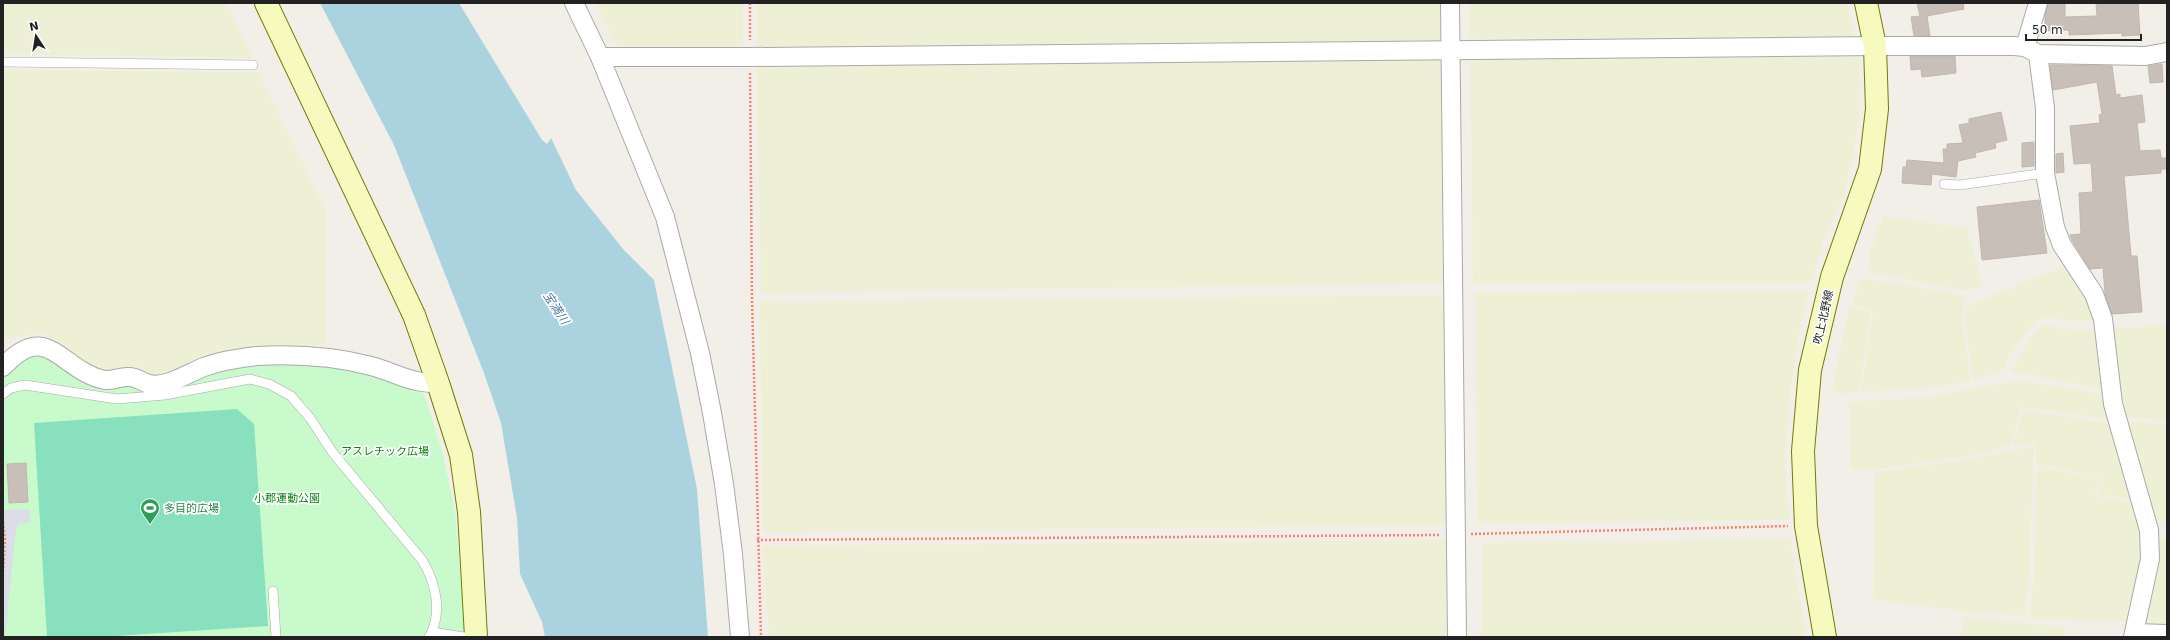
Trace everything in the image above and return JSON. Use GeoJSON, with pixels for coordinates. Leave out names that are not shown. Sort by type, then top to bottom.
{"type":"FeatureCollection","features":[{"type":"Feature","properties":{"kind":"street"},"geometry":{"type":"LineString","coordinates":[[266,3],[411,308],[438,383],[461,455],[469,519],[476,637]]}},
{"type":"Feature","properties":{"kind":"street"},"geometry":{"type":"LineString","coordinates":[[574,3],[600,57],[665,217],[700,353],[724,484],[733,554],[740,637]]}},
{"type":"Feature","properties":{"kind":"street"},"geometry":{"type":"LineString","coordinates":[[1450,3],[1458,637]]}},
{"type":"Feature","properties":{"kind":"street","name":"吹上北野線"},"geometry":{"type":"LineString","coordinates":[[1825,637],[1806,526],[1803,451],[1810,370],[1832,277],[1870,169],[1877,109],[1875,46],[1866,3]]}},
{"type":"Feature","properties":{"kind":"street"},"geometry":{"type":"LineString","coordinates":[[2038,3],[2032,50],[2045,108],[2046,174],[2055,227],[2062,245],[2094,294],[2102,319],[2113,404],[2149,530],[2150,559],[2134,635],[2167,634]]}},
{"type":"Feature","properties":{"kind":"street"},"geometry":{"type":"LineString","coordinates":[[600,57],[750,57],[1875,46],[2032,50],[2144,56],[2167,52]]}},
{"type":"Feature","properties":{"kind":"street"},"geometry":{"type":"LineString","coordinates":[[3,367],[16,353],[25,348],[41,346],[76,367],[106,380],[129,377],[150,384],[164,383],[204,367],[226,361],[282,355],[312,355],[339,358],[373,366],[418,382],[438,383]]}},
{"type":"Feature","properties":{"kind":"lane"},"geometry":{"type":"LineString","coordinates":[[3,62],[253,65]]}},
{"type":"Feature","properties":{"kind":"lane"},"geometry":{"type":"LineString","coordinates":[[1944,184],[1967,184],[2046,174]]}},
{"type":"Feature","properties":{"kind":"lane"},"geometry":{"type":"LineString","coordinates":[[3,394],[11,388],[25,385],[117,399],[165,395],[250,379],[269,384],[291,396],[310,418],[333,453],[422,560],[431,575],[438,607],[431,634],[464,637]]}},
{"type":"Feature","properties":{"kind":"lane"},"geometry":{"type":"LineString","coordinates":[[273,591],[276,637]]}},
{"type":"Feature","properties":{"kind":"path"},"geometry":{"type":"LineString","coordinates":[[750,3],[751,194],[757,540],[761,637]]}},
{"type":"Feature","properties":{"kind":"path"},"geometry":{"type":"LineString","coordinates":[[3,522],[5,539],[3,573]]}},
{"type":"Feature","properties":{"kind":"path"},"geometry":{"type":"LineString","coordinates":[[757,540],[1456,535],[1806,526]]}},
{"type":"Feature","properties":{"kind":"green space"},"geometry":{"type":"Polygon","coordinates":[[[3,3],[227,3],[252,58],[3,54],[3,3]]]}},
{"type":"Feature","properties":{"kind":"green space"},"geometry":{"type":"Polygon","coordinates":[[[596,3],[743,3],[743,48],[616,46],[596,3]]]}},
{"type":"Feature","properties":{"kind":"green space"},"geometry":{"type":"Polygon","coordinates":[[[757,3],[1441,3],[1442,42],[757,50],[757,3]]]}},
{"type":"Feature","properties":{"kind":"green space"},"geometry":{"type":"Polygon","coordinates":[[[1469,3],[1848,3],[1854,37],[1469,39],[1469,3]]]}},
{"type":"Feature","properties":{"kind":"green space"},"geometry":{"type":"Polygon","coordinates":[[[1470,56],[1860,57],[1859,118],[1845,192],[1822,245],[1811,283],[1473,283],[1470,56]]]}},
{"type":"Feature","properties":{"kind":"green space"},"geometry":{"type":"Polygon","coordinates":[[[1443,58],[1446,283],[761,293],[757,65],[1443,58]]]}},
{"type":"Feature","properties":{"kind":"green space"},"geometry":{"type":"Polygon","coordinates":[[[3,70],[258,72],[327,213],[325,344],[234,350],[200,357],[154,379],[138,366],[108,371],[99,370],[42,333],[7,339],[3,345],[3,70]]]}},
{"type":"Feature","properties":{"kind":"green space"},"geometry":{"type":"Polygon","coordinates":[[[1883,216],[1967,228],[1982,286],[1966,291],[1868,272],[1871,250],[1883,216]]]}},
{"type":"Feature","properties":{"kind":"green space"},"geometry":{"type":"Polygon","coordinates":[[[2068,264],[2099,321],[2066,321],[2048,316],[2036,321],[2009,355],[2004,370],[1973,380],[1966,324],[1967,306],[2068,264]]]}},
{"type":"Feature","properties":{"kind":"green space"},"geometry":{"type":"Polygon","coordinates":[[[1862,278],[1964,295],[1963,325],[1970,381],[1926,388],[1861,392],[1873,311],[1852,305],[1862,278]]]}},
{"type":"Feature","properties":{"kind":"green space"},"geometry":{"type":"Polygon","coordinates":[[[1809,291],[1798,337],[1789,402],[1785,459],[1786,489],[1790,520],[1477,523],[1476,293],[1809,291]]]}},
{"type":"Feature","properties":{"kind":"green space"},"geometry":{"type":"Polygon","coordinates":[[[1445,295],[1450,520],[1444,525],[763,532],[760,302],[1445,295]]]}},
{"type":"Feature","properties":{"kind":"green space"},"geometry":{"type":"Polygon","coordinates":[[[1849,307],[1871,312],[1859,392],[1836,395],[1836,390],[1832,389],[1849,307]]]}},
{"type":"Feature","properties":{"kind":"green space"},"geometry":{"type":"Polygon","coordinates":[[[2167,323],[2167,420],[2124,418],[2111,327],[2146,327],[2167,323]]]}},
{"type":"Feature","properties":{"kind":"green space"},"geometry":{"type":"Polygon","coordinates":[[[2044,324],[2063,329],[2099,330],[2107,390],[2011,371],[2033,334],[2044,324]]]}},
{"type":"Feature","properties":{"kind":"green space","name":"小郡運動公園"},"geometry":{"type":"Polygon","coordinates":[[[39,350],[98,382],[292,359],[374,374],[424,394],[443,454],[455,511],[465,637],[3,637],[3,372],[39,350]]]}},
{"type":"Feature","properties":{"kind":"green space"},"geometry":{"type":"Polygon","coordinates":[[[2021,381],[2107,395],[2112,420],[2021,407],[2011,445],[1968,456],[1862,471],[1850,467],[1849,402],[1930,397],[1984,386],[2021,381]]]}},
{"type":"Feature","properties":{"kind":"green space","name":"多目的広場"},"geometry":{"type":"Polygon","coordinates":[[[237,409],[254,424],[268,626],[100,637],[47,637],[34,423],[237,409]]]}},
{"type":"Feature","properties":{"kind":"green space"},"geometry":{"type":"Polygon","coordinates":[[[2023,410],[2113,424],[2135,501],[2097,494],[2100,477],[2036,464],[2036,442],[2013,446],[2023,410]]]}},
{"type":"Feature","properties":{"kind":"green space"},"geometry":{"type":"Polygon","coordinates":[[[2124,422],[2167,424],[2167,522],[2153,521],[2124,422]]]}},
{"type":"Feature","properties":{"kind":"green space"},"geometry":{"type":"Polygon","coordinates":[[[2034,446],[2029,576],[2025,616],[1961,611],[1873,599],[1875,472],[1965,460],[2034,446]]]}},
{"type":"Feature","properties":{"kind":"green space"},"geometry":{"type":"Polygon","coordinates":[[[2037,467],[2099,478],[2095,496],[2136,503],[2145,535],[2133,622],[2029,618],[2034,575],[2037,467]]]}},
{"type":"Feature","properties":{"kind":"green space"},"geometry":{"type":"Polygon","coordinates":[[[2155,537],[2167,538],[2167,630],[2143,625],[2155,537]]]}},
{"type":"Feature","properties":{"kind":"green space"},"geometry":{"type":"Polygon","coordinates":[[[1790,539],[1806,637],[1481,637],[1483,543],[1790,539]]]}},
{"type":"Feature","properties":{"kind":"green space"},"geometry":{"type":"Polygon","coordinates":[[[1447,540],[1450,544],[1451,637],[769,637],[762,546],[1447,540]]]}},
{"type":"Feature","properties":{"kind":"green space"},"geometry":{"type":"Polygon","coordinates":[[[1964,617],[2066,627],[2065,637],[1961,637],[1964,617]]]}},
{"type":"Feature","properties":{"kind":"shaded area"},"geometry":{"type":"Polygon","coordinates":[[[29,509],[31,522],[18,524],[16,529],[5,637],[3,637],[3,510],[29,509]]]}},
{"type":"Feature","properties":{"kind":"water","name":"宝満川"},"geometry":{"type":"Polygon","coordinates":[[[320,3],[459,3],[542,140],[547,144],[551,138],[576,190],[623,249],[654,280],[697,489],[708,637],[545,637],[542,622],[520,574],[517,518],[501,423],[484,373],[394,145],[320,3]]]}},
{"type":"Feature","properties":{"kind":"building"},"geometry":{"type":"Polygon","coordinates":[[[1917,3],[1963,3],[1964,9],[1927,16],[1930,36],[1914,36],[1911,17],[1920,16],[1917,3]]]}},
{"type":"Feature","properties":{"kind":"building"},"geometry":{"type":"Polygon","coordinates":[[[2048,3],[2065,3],[2065,17],[2097,16],[2096,3],[2138,3],[2140,35],[2122,36],[2122,33],[2069,35],[2069,30],[2045,31],[2045,16],[2048,3]]]}},
{"type":"Feature","properties":{"kind":"building"},"geometry":{"type":"Polygon","coordinates":[[[1910,56],[1955,56],[1956,73],[1922,77],[1921,69],[1911,70],[1910,56]]]}},
{"type":"Feature","properties":{"kind":"building"},"geometry":{"type":"Polygon","coordinates":[[[2162,64],[2163,82],[2150,83],[2148,66],[2162,64]]]}},
{"type":"Feature","properties":{"kind":"building"},"geometry":{"type":"Polygon","coordinates":[[[2050,65],[2112,66],[2116,95],[2120,94],[2120,98],[2142,95],[2145,122],[2137,123],[2140,151],[2160,150],[2161,158],[2167,158],[2167,169],[2161,169],[2161,173],[2124,176],[2131,256],[2137,256],[2142,312],[2112,314],[2105,293],[2103,268],[2090,269],[2070,235],[2081,234],[2079,193],[2093,192],[2091,163],[2074,164],[2070,126],[2100,123],[2099,115],[2102,114],[2097,82],[2053,90],[2050,65]]]}},
{"type":"Feature","properties":{"kind":"building"},"geometry":{"type":"Polygon","coordinates":[[[2001,112],[2007,140],[1995,143],[1996,148],[1975,153],[1976,157],[1958,161],[1956,177],[1932,174],[1931,185],[1902,183],[1903,167],[1906,167],[1907,160],[1944,163],[1943,149],[1947,149],[1947,144],[1963,143],[1959,125],[1969,123],[1969,119],[2001,112]]]}},
{"type":"Feature","properties":{"kind":"building"},"geometry":{"type":"Polygon","coordinates":[[[2034,142],[2034,166],[2022,167],[2022,143],[2034,142]]]}},
{"type":"Feature","properties":{"kind":"building"},"geometry":{"type":"Polygon","coordinates":[[[2063,153],[2064,172],[2056,173],[2056,154],[2063,153]]]}},
{"type":"Feature","properties":{"kind":"building"},"geometry":{"type":"Polygon","coordinates":[[[2039,200],[2047,253],[1982,260],[1977,207],[2039,200]]]}},
{"type":"Feature","properties":{"kind":"building"},"geometry":{"type":"Polygon","coordinates":[[[26,463],[28,502],[9,503],[7,464],[26,463]]]}},
{"type":"Feature","properties":{"kind":"place","name":"多目的広場"},"geometry":{"type":"Point","coordinates":[150,525]}},
{"type":"Feature","properties":{"kind":"park label","name":"アスレチック広場"},"geometry":{"type":"Point","coordinates":[385,451]}}]}
